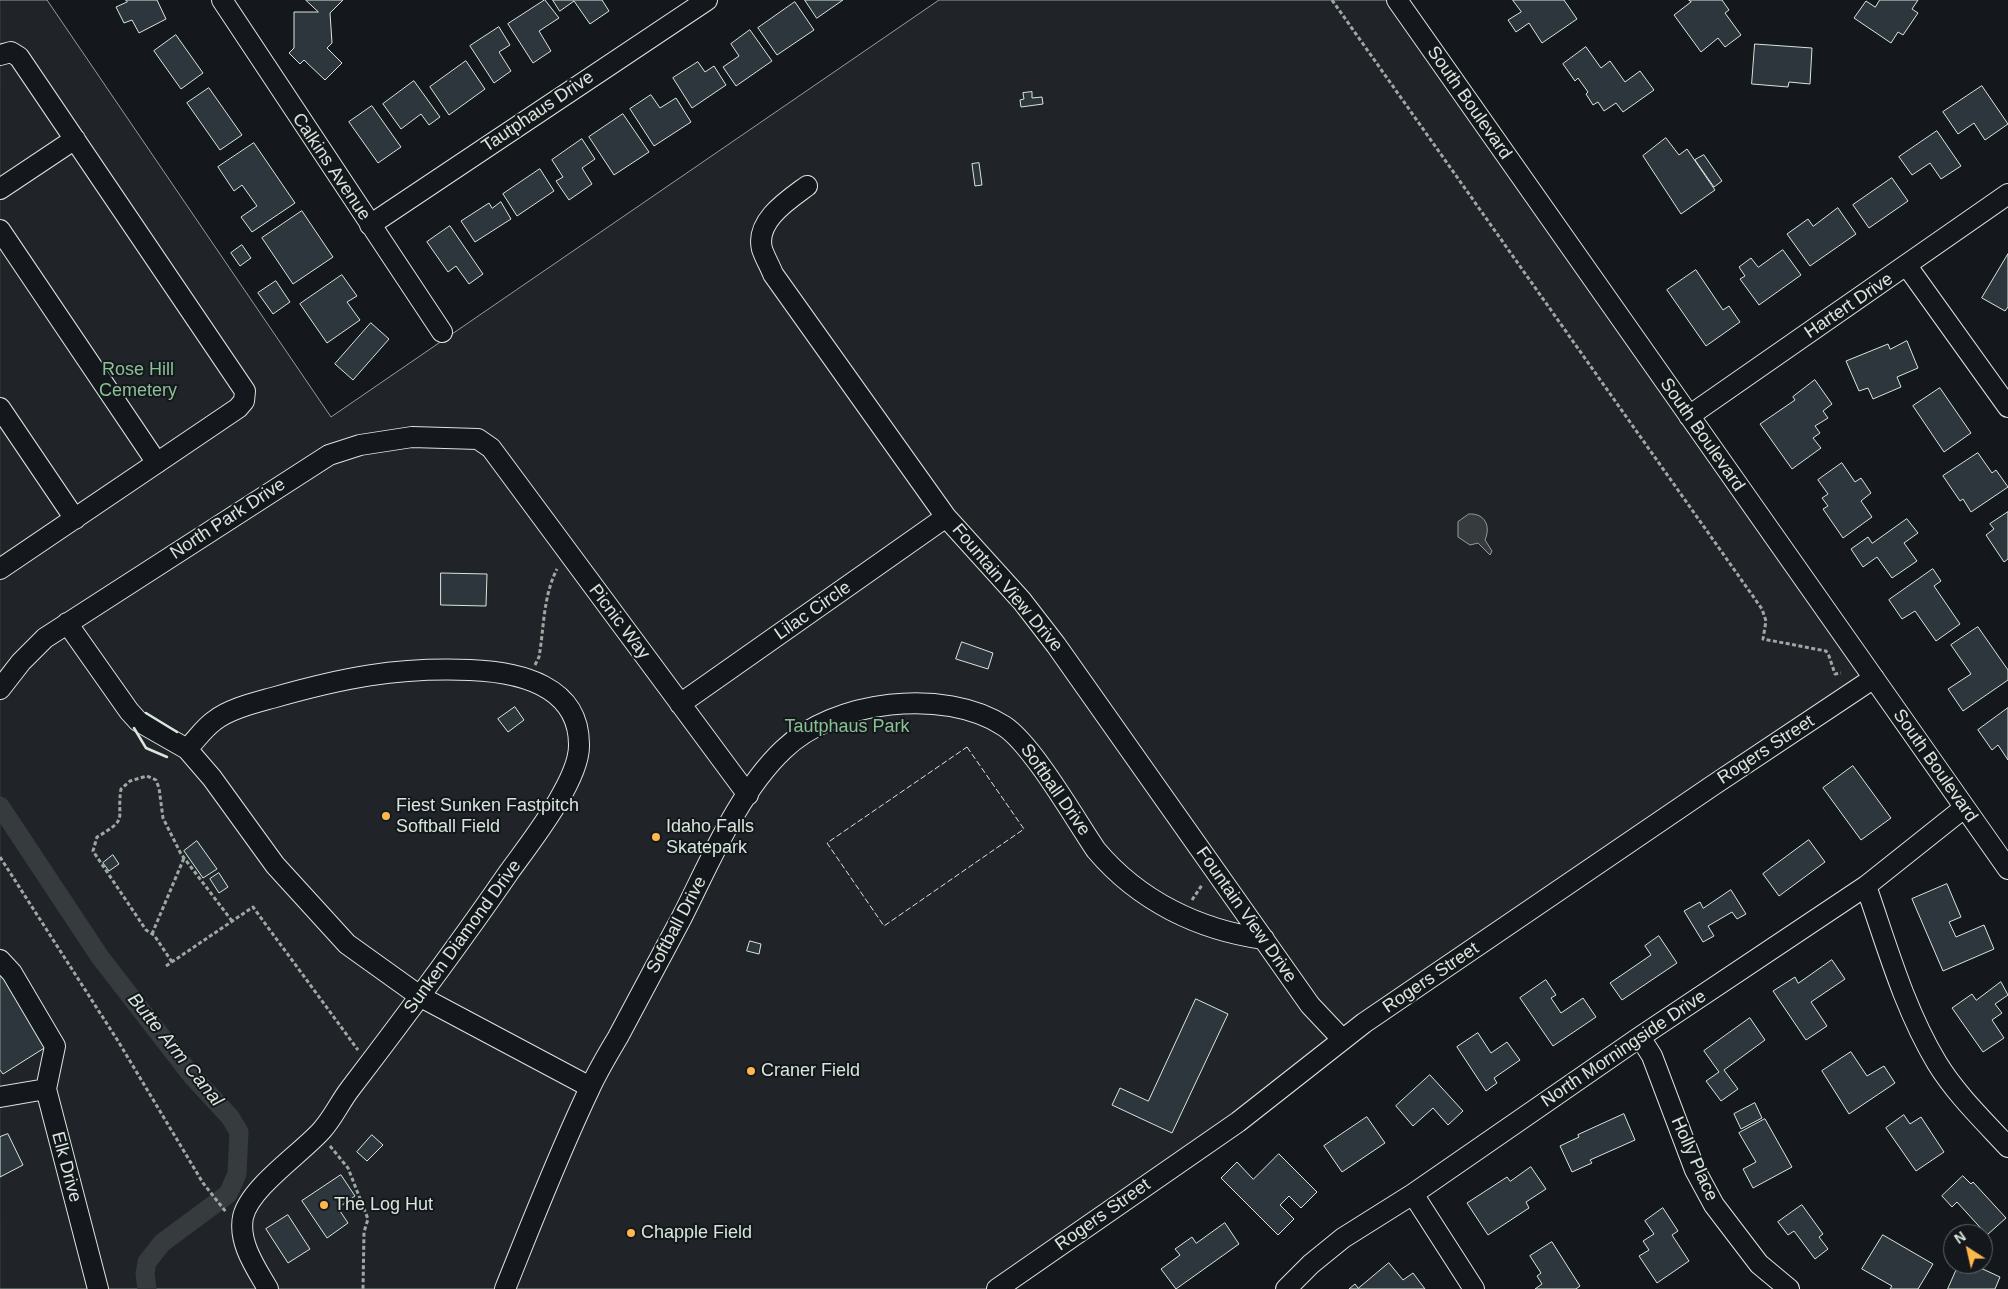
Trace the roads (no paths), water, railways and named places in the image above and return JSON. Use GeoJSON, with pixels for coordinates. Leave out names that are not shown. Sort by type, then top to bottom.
{"type":"FeatureCollection","features":[{"type":"Feature","properties":{"kind":"street","name":"Calkins Avenue"},"geometry":{"type":"LineString","coordinates":[[222,0],[442,332]]}},
{"type":"Feature","properties":{"kind":"street","name":"Tautphaus Drive"},"geometry":{"type":"LineString","coordinates":[[370,225],[707,0]]}},
{"type":"Feature","properties":{"kind":"street","name":"South Boulevard"},"geometry":{"type":"LineString","coordinates":[[1397,0],[2008,870]]}},
{"type":"Feature","properties":{"kind":"street"},"geometry":{"type":"LineString","coordinates":[[0,54],[11,52],[19,57],[245,391],[244,401],[238,408],[0,569]]}},
{"type":"Feature","properties":{"kind":"street"},"geometry":{"type":"LineString","coordinates":[[0,189],[75,139]]}},
{"type":"Feature","properties":{"kind":"street","name":"Fountain View Drive"},"geometry":{"type":"LineString","coordinates":[[807,186],[782,204],[764,227],[762,247],[773,274],[946,517],[1022,600],[1056,645],[1310,1004],[1342,1038]]}},
{"type":"Feature","properties":{"kind":"street","name":"Hartert Drive"},"geometry":{"type":"LineString","coordinates":[[1689,416],[2008,194]]}},
{"type":"Feature","properties":{"kind":"street"},"geometry":{"type":"LineString","coordinates":[[0,230],[156,463]]}},
{"type":"Feature","properties":{"kind":"street"},"geometry":{"type":"LineString","coordinates":[[1907,266],[2008,407]]}},
{"type":"Feature","properties":{"kind":"street"},"geometry":{"type":"LineString","coordinates":[[0,408],[75,519]]}},
{"type":"Feature","properties":{"kind":"street","name":"North Park Drive"},"geometry":{"type":"LineString","coordinates":[[0,689],[33,649],[67,623],[329,455],[360,445],[412,437],[478,439],[491,448]]}},
{"type":"Feature","properties":{"kind":"street","name":"Picnic Way"},"geometry":{"type":"LineString","coordinates":[[491,448],[748,795]]}},
{"type":"Feature","properties":{"kind":"street","name":"Lilac Circle"},"geometry":{"type":"LineString","coordinates":[[680,704],[946,517]]}},
{"type":"Feature","properties":{"kind":"street"},"geometry":{"type":"LineString","coordinates":[[67,623],[138,721],[187,749],[212,778],[275,865],[347,944],[421,996],[590,1087]]}},
{"type":"Feature","properties":{"kind":"street","name":"Sunken Diamond Drive"},"geometry":{"type":"LineString","coordinates":[[187,749],[216,720],[253,704],[328,682],[378,672],[445,669],[492,671],[528,678],[546,686],[566,704],[578,726],[579,749],[574,772],[531,842],[421,996],[319,1133],[267,1182],[243,1216],[243,1237],[252,1262],[268,1289]]}},
{"type":"Feature","properties":{"kind":"street","name":"Rogers Street"},"geometry":{"type":"LineString","coordinates":[[997,1289],[1238,1122],[1309,1069],[1342,1038],[1874,678]]}},
{"type":"Feature","properties":{"kind":"street","name":"Softball Drive"},"geometry":{"type":"LineString","coordinates":[[505,1289],[590,1087],[748,795],[782,750],[803,733],[826,721],[857,711],[909,702],[935,702],[962,707],[1004,726],[1016,736],[1111,868],[1130,884],[1184,916],[1231,934],[1264,940]]}},
{"type":"Feature","properties":{"kind":"street","name":"North Morningside Drive"},"geometry":{"type":"LineString","coordinates":[[1286,1289],[1310,1264],[1343,1238],[1413,1194],[1640,1037],[1866,886],[1964,808]]}},
{"type":"Feature","properties":{"kind":"street"},"geometry":{"type":"LineString","coordinates":[[1866,886],[1908,1008],[1937,1063],[1963,1099],[2008,1147]]}},
{"type":"Feature","properties":{"kind":"street"},"geometry":{"type":"LineString","coordinates":[[0,960],[12,973],[55,1046],[46,1089],[0,1097]]}},
{"type":"Feature","properties":{"kind":"street","name":"Holly Place"},"geometry":{"type":"LineString","coordinates":[[1640,1037],[1652,1056],[1695,1170],[1714,1205],[1759,1264],[1789,1289]]}},
{"type":"Feature","properties":{"kind":"street","name":"Elk Drive"},"geometry":{"type":"LineString","coordinates":[[46,1089],[98,1289]]}},
{"type":"Feature","properties":{"kind":"street"},"geometry":{"type":"LineString","coordinates":[[1413,1194],[1474,1289]]}},
{"type":"Feature","properties":{"kind":"waterway","name":"Butte Arm Canal"},"geometry":{"type":"LineString","coordinates":[[0,806],[100,957],[192,1076],[230,1117],[239,1132],[237,1174],[228,1194],[162,1243],[147,1262],[145,1274],[147,1289]]}},
{"type":"Feature","properties":{"kind":"place","name":"Fiest Sunken Fastpitch Softball Field"},"geometry":{"type":"Point","coordinates":[386,816]}},
{"type":"Feature","properties":{"kind":"place","name":"Idaho Falls Skatepark"},"geometry":{"type":"Point","coordinates":[656,837]}},
{"type":"Feature","properties":{"kind":"place","name":"Craner Field"},"geometry":{"type":"Point","coordinates":[751,1071]}},
{"type":"Feature","properties":{"kind":"place","name":"The Log Hut"},"geometry":{"type":"Point","coordinates":[324,1205]}},
{"type":"Feature","properties":{"kind":"place","name":"Chapple Field"},"geometry":{"type":"Point","coordinates":[631,1233]}},
{"type":"Feature","properties":{"kind":"park label","name":"Rose Hill Cemetery"},"geometry":{"type":"Point","coordinates":[138,380]}},
{"type":"Feature","properties":{"kind":"park label","name":"Tautphaus Park"},"geometry":{"type":"Point","coordinates":[847,727]}}]}
